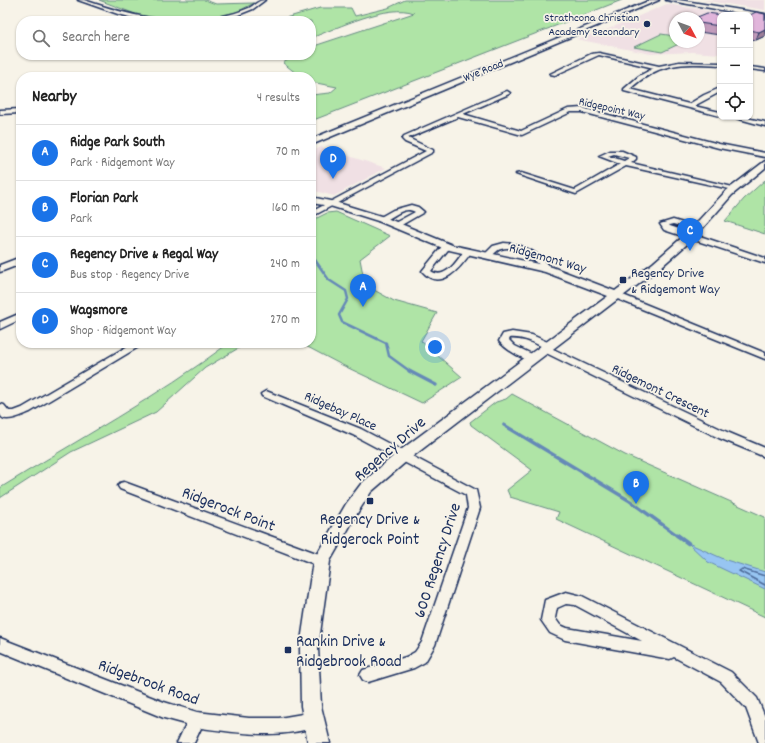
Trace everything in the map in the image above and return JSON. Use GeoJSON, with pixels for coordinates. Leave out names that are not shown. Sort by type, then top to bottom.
{"type":"FeatureCollection","features":[{"type":"Feature","properties":{"kind":"main road","name":"Wye Road"},"geometry":{"type":"LineString","coordinates":[[316,132],[643,2],[656,0]]}},
{"type":"Feature","properties":{"kind":"main road"},"geometry":{"type":"LineString","coordinates":[[669,0],[691,2]]}},
{"type":"Feature","properties":{"kind":"main road"},"geometry":{"type":"LineString","coordinates":[[682,0],[765,14]]}},
{"type":"Feature","properties":{"kind":"main road","name":"Wye Road"},"geometry":{"type":"LineString","coordinates":[[316,140],[643,2]]}},
{"type":"Feature","properties":{"kind":"main road"},"geometry":{"type":"LineString","coordinates":[[643,2],[691,2]]}},
{"type":"Feature","properties":{"kind":"main road"},"geometry":{"type":"LineString","coordinates":[[0,259],[16,252]]}},
{"type":"Feature","properties":{"kind":"main road"},"geometry":{"type":"LineString","coordinates":[[0,269],[16,262]]}},
{"type":"Feature","properties":{"kind":"street"},"geometry":{"type":"LineString","coordinates":[[80,0],[130,16]]}},
{"type":"Feature","properties":{"kind":"street"},"geometry":{"type":"LineString","coordinates":[[227,16],[256,7],[263,0]]}},
{"type":"Feature","properties":{"kind":"street"},"geometry":{"type":"LineString","coordinates":[[439,0],[451,0]]}},
{"type":"Feature","properties":{"kind":"street"},"geometry":{"type":"LineString","coordinates":[[553,74],[593,54],[658,67],[699,63],[717,64]]}},
{"type":"Feature","properties":{"kind":"street"},"geometry":{"type":"LineString","coordinates":[[753,68],[764,70],[765,63]]}},
{"type":"Feature","properties":{"kind":"street"},"geometry":{"type":"LineString","coordinates":[[658,67],[644,74],[626,90],[717,113]]}},
{"type":"Feature","properties":{"kind":"street"},"geometry":{"type":"LineString","coordinates":[[690,106],[717,91]]}},
{"type":"Feature","properties":{"kind":"street"},"geometry":{"type":"LineString","coordinates":[[316,212],[428,153],[430,149],[405,139],[507,92]]}},
{"type":"Feature","properties":{"kind":"street","name":"Ridgepoint Way"},"geometry":{"type":"LineString","coordinates":[[458,115],[522,133],[570,110],[582,110],[719,146],[765,155]]}},
{"type":"Feature","properties":{"kind":"street"},"geometry":{"type":"LineString","coordinates":[[0,112],[16,111]]}},
{"type":"Feature","properties":{"kind":"street"},"geometry":{"type":"LineString","coordinates":[[748,120],[765,124]]}},
{"type":"Feature","properties":{"kind":"street","name":"Ridgepoint Way"},"geometry":{"type":"LineString","coordinates":[[719,146],[765,160]]}},
{"type":"Feature","properties":{"kind":"street"},"geometry":{"type":"LineString","coordinates":[[519,174],[576,192],[626,163],[662,173],[672,178],[731,191]]}},
{"type":"Feature","properties":{"kind":"street","name":"Regency Drive"},"geometry":{"type":"LineString","coordinates":[[319,743],[311,706],[309,648],[322,561],[352,508],[366,488],[403,456],[657,266],[693,232],[731,191],[765,164]]}},
{"type":"Feature","properties":{"kind":"street","name":"Ridgemont Way"},"geometry":{"type":"LineString","coordinates":[[316,195],[377,217],[447,246],[548,269],[618,296]]}},
{"type":"Feature","properties":{"kind":"street","name":"Ridgemont Way"},"geometry":{"type":"LineString","coordinates":[[316,200],[336,202]]}},
{"type":"Feature","properties":{"kind":"street"},"geometry":{"type":"LineString","coordinates":[[377,217],[404,208],[415,208],[420,212],[395,225]]}},
{"type":"Feature","properties":{"kind":"street"},"geometry":{"type":"LineString","coordinates":[[693,232],[765,261]]}},
{"type":"Feature","properties":{"kind":"street"},"geometry":{"type":"LineString","coordinates":[[447,246],[426,270],[430,275],[439,277],[448,275],[468,251]]}},
{"type":"Feature","properties":{"kind":"street"},"geometry":{"type":"LineString","coordinates":[[618,296],[765,356]]}},
{"type":"Feature","properties":{"kind":"street"},"geometry":{"type":"LineString","coordinates":[[0,326],[16,318]]}},
{"type":"Feature","properties":{"kind":"street"},"geometry":{"type":"LineString","coordinates":[[533,358],[512,348],[504,342],[506,336],[515,334],[527,336],[547,348]]}},
{"type":"Feature","properties":{"kind":"street"},"geometry":{"type":"LineString","coordinates":[[0,407],[6,416],[15,415],[131,348]]}},
{"type":"Feature","properties":{"kind":"street","name":"Ridgemont Crescent"},"geometry":{"type":"LineString","coordinates":[[547,348],[723,435],[765,453]]}},
{"type":"Feature","properties":{"kind":"street","name":"Ridgebay Place"},"geometry":{"type":"LineString","coordinates":[[266,394],[357,432],[403,456]]}},
{"type":"Feature","properties":{"kind":"street","name":"600 Regency Drive"},"geometry":{"type":"LineString","coordinates":[[368,675],[409,663],[420,657],[428,645],[474,508],[472,493],[403,456]]}},
{"type":"Feature","properties":{"kind":"street","name":"Ridgerock Point"},"geometry":{"type":"LineString","coordinates":[[124,486],[322,561]]}},
{"type":"Feature","properties":{"kind":"street"},"geometry":{"type":"LineString","coordinates":[[673,650],[670,652],[565,634],[555,628],[548,620],[550,604],[566,598],[577,600],[726,677],[752,703],[765,738]]}},
{"type":"Feature","properties":{"kind":"street","name":"Ridgebrook Road"},"geometry":{"type":"LineString","coordinates":[[0,644],[164,710],[197,720],[249,726],[279,726],[314,720]]}},
{"type":"Feature","properties":{"kind":"street"},"geometry":{"type":"LineString","coordinates":[[185,743],[197,720]]}},
{"type":"Feature","properties":{"kind":"shaded area"},"geometry":{"type":"Polygon","coordinates":[[[702,0],[765,0],[765,10],[702,0]]]}},
{"type":"Feature","properties":{"kind":"shaded area","name":"Strathcona Christian Academy Secondary"},"geometry":{"type":"Polygon","coordinates":[[[667,4],[717,12],[717,54],[692,52],[651,54],[576,39],[606,30],[667,4]]]}},
{"type":"Feature","properties":{"kind":"shaded area"},"geometry":{"type":"Polygon","coordinates":[[[321,147],[386,168],[334,196],[316,191],[316,150],[321,147]]]}},
{"type":"Feature","properties":{"kind":"green space"},"geometry":{"type":"Polygon","coordinates":[[[99,0],[205,0],[216,4],[254,3],[237,12],[216,16],[140,16],[99,0]]]}},
{"type":"Feature","properties":{"kind":"green space"},"geometry":{"type":"Polygon","coordinates":[[[405,0],[622,0],[316,119],[316,94],[330,93],[337,87],[316,83],[316,72],[295,72],[283,63],[288,60],[316,60],[316,45],[414,13],[391,11],[377,14],[348,23],[316,36],[316,16],[292,16],[320,8],[351,8],[355,16],[388,8],[405,0]]]}},
{"type":"Feature","properties":{"kind":"green space"},"geometry":{"type":"Polygon","coordinates":[[[661,34],[669,35],[669,48],[670,48],[662,52],[634,47],[661,34]]]}},
{"type":"Feature","properties":{"kind":"green space"},"geometry":{"type":"Polygon","coordinates":[[[765,180],[765,234],[725,221],[744,199],[765,180]]]}},
{"type":"Feature","properties":{"kind":"green space"},"geometry":{"type":"Polygon","coordinates":[[[336,212],[390,236],[360,259],[365,285],[394,301],[437,313],[421,341],[462,377],[422,403],[310,348],[316,348],[316,218],[327,213],[336,212]]]}},
{"type":"Feature","properties":{"kind":"green space"},"geometry":{"type":"Polygon","coordinates":[[[222,348],[239,348],[205,368],[156,412],[71,452],[0,498],[0,488],[145,400],[222,348]]]}},
{"type":"Feature","properties":{"kind":"green space"},"geometry":{"type":"Polygon","coordinates":[[[512,394],[625,455],[765,517],[765,617],[556,519],[559,512],[510,497],[507,490],[532,470],[471,425],[470,422],[496,402],[506,399],[512,394]]]}},
{"type":"Feature","properties":{"kind":"water"},"geometry":{"type":"Polygon","coordinates":[[[688,543],[726,560],[765,572],[765,589],[708,562],[688,543]]]}},
{"type":"Feature","properties":{"kind":"building"},"geometry":{"type":"Polygon","coordinates":[[[756,12],[765,14],[765,29],[759,32],[753,31],[753,14],[756,12]]]}},
{"type":"Feature","properties":{"kind":"building"},"geometry":{"type":"Polygon","coordinates":[[[705,14],[717,14],[717,26],[705,24],[705,14]]]}},
{"type":"Feature","properties":{"kind":"waterway"},"geometry":{"type":"LineString","coordinates":[[316,261],[329,280],[346,291],[348,299],[339,315],[342,322],[386,343],[389,356],[411,372]]}},
{"type":"Feature","properties":{"kind":"waterway"},"geometry":{"type":"LineString","coordinates":[[409,371],[436,385]]}},
{"type":"Feature","properties":{"kind":"waterway"},"geometry":{"type":"LineString","coordinates":[[504,425],[630,501],[678,536]]}},
{"type":"Feature","properties":{"kind":"waterway"},"geometry":{"type":"LineString","coordinates":[[677,535],[688,543]]}},
{"type":"Feature","properties":{"kind":"place","name":"Strathcona Christian Academy Secondary"},"geometry":{"type":"Point","coordinates":[647,24]}},
{"type":"Feature","properties":{"kind":"place","name":"Wagsmore"},"geometry":{"type":"Point","coordinates":[333,179]}},
{"type":"Feature","properties":{"kind":"place","name":"Regency Drive & Regal Way"},"geometry":{"type":"Point","coordinates":[690,251]}},
{"type":"Feature","properties":{"kind":"place","name":"Regency Drive & Ridgemont Way"},"geometry":{"type":"Point","coordinates":[623,280]}},
{"type":"Feature","properties":{"kind":"place","name":"Ridge Park South"},"geometry":{"type":"Point","coordinates":[363,307]}},
{"type":"Feature","properties":{"kind":"place","name":"Regency Drive & Ridgerock Point"},"geometry":{"type":"Point","coordinates":[370,501]}},
{"type":"Feature","properties":{"kind":"place","name":"Florian Park"},"geometry":{"type":"Point","coordinates":[636,504]}},
{"type":"Feature","properties":{"kind":"place","name":"Rankin Drive & Ridgebrook Road"},"geometry":{"type":"Point","coordinates":[288,650]}}]}
